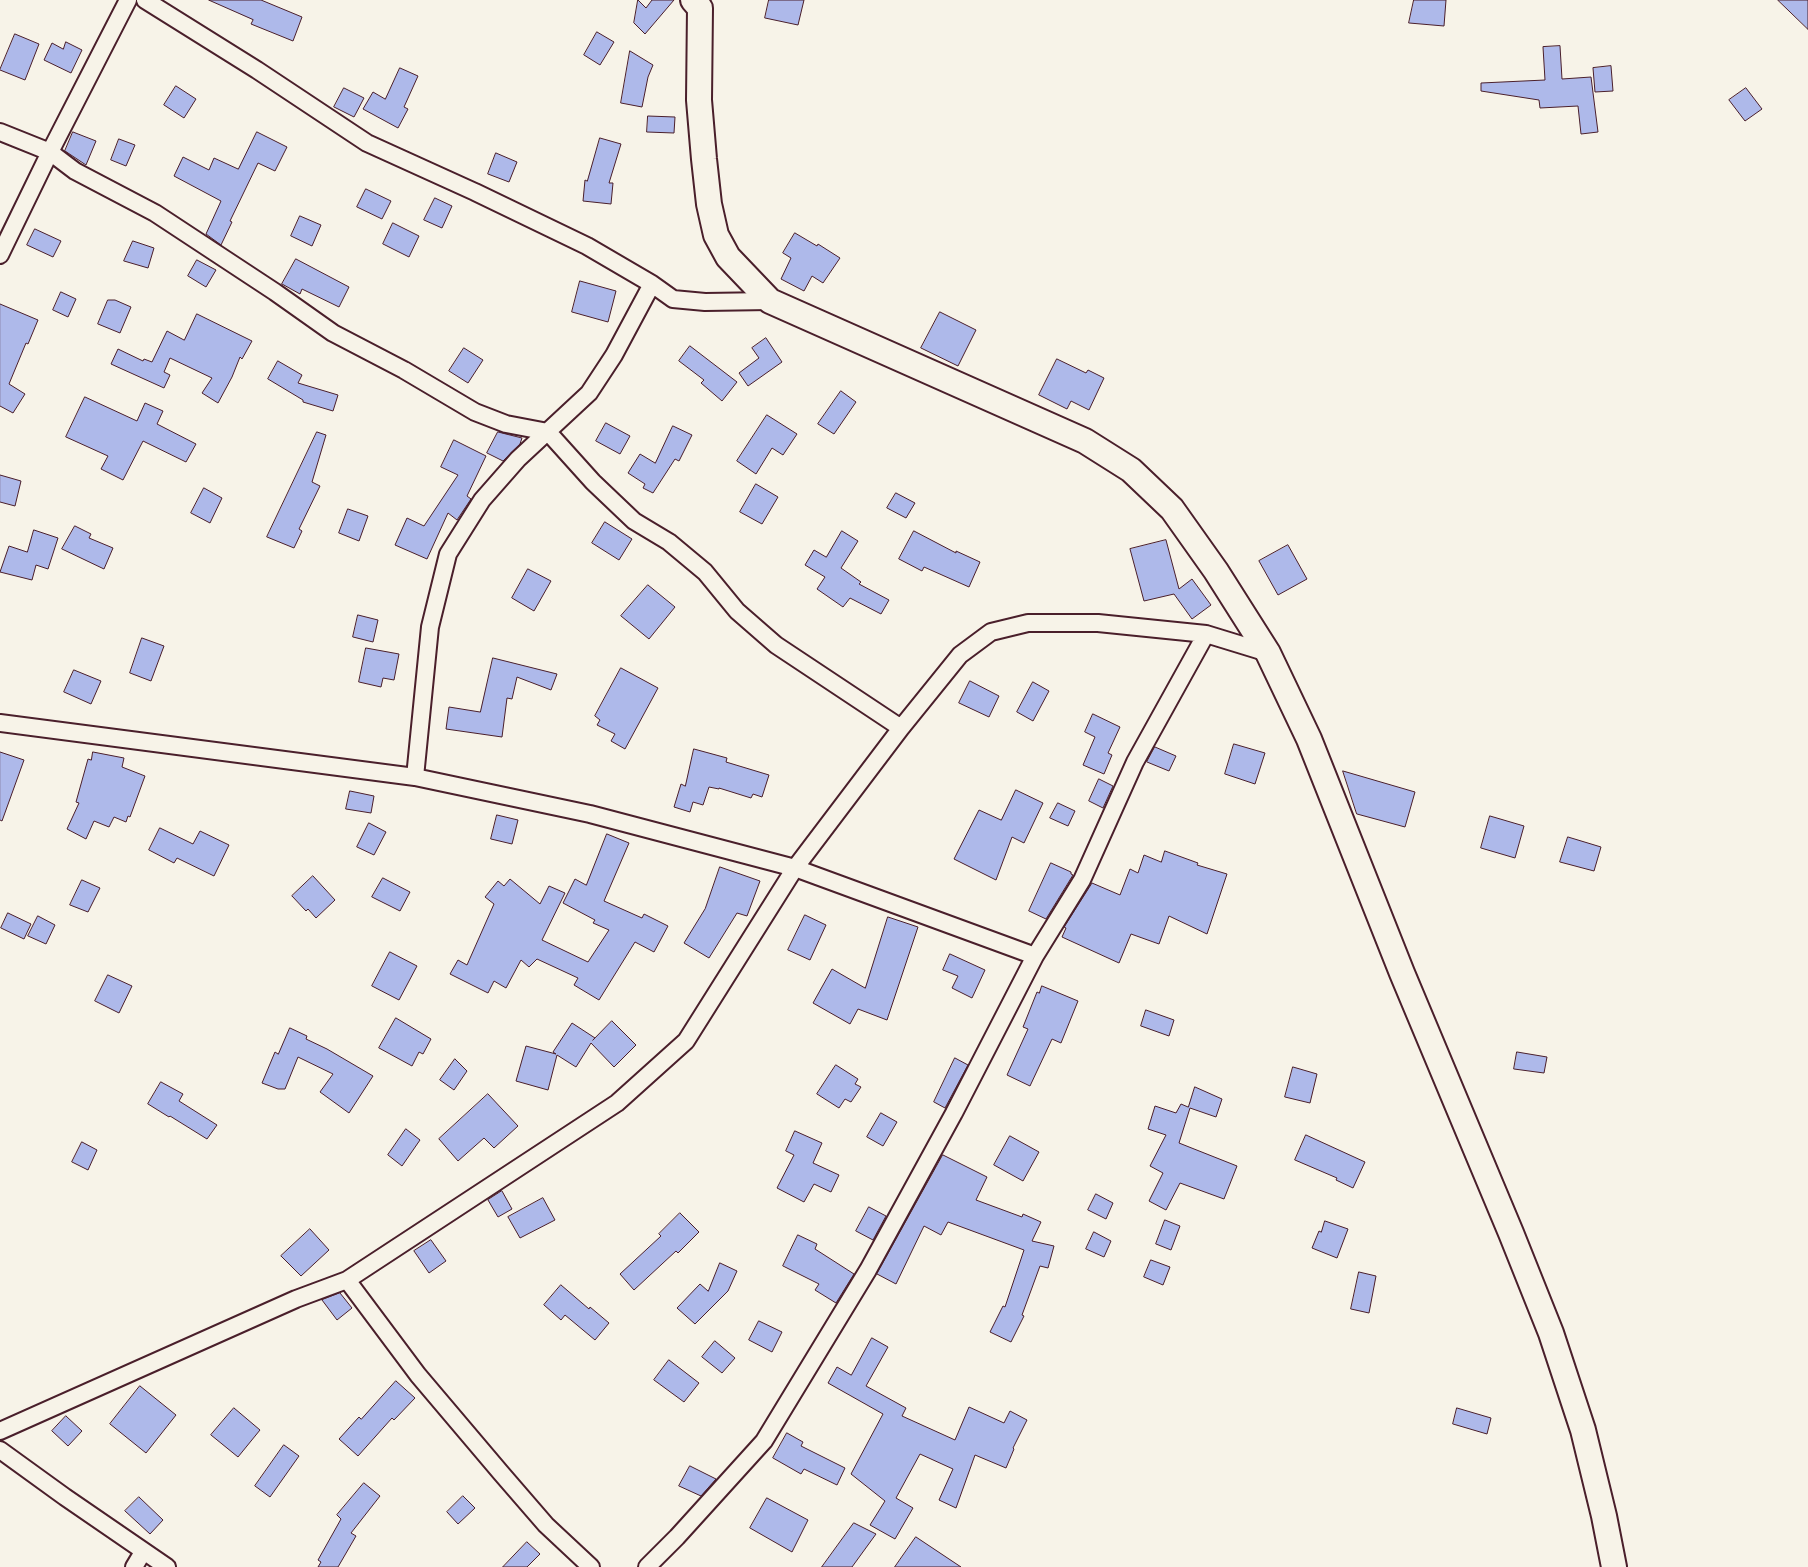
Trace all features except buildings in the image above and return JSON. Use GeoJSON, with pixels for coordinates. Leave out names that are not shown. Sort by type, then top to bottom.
{"type":"FeatureCollection","features":[{"type":"Feature","properties":{"kind":"street"},"geometry":{"type":"LineString","coordinates":[[0,255],[50,152],[128,0]]}},
{"type":"Feature","properties":{"kind":"street"},"geometry":{"type":"LineString","coordinates":[[145,0],[257,70],[367,143],[587,246],[652,284],[673,299],[704,302],[770,301]]}},
{"type":"Feature","properties":{"kind":"street"},"geometry":{"type":"LineString","coordinates":[[698,3],[699,100],[708,195],[716,235],[728,258],[770,301],[1085,441],[1130,470],[1172,509],[1216,571],[1268,654],[1309,739],[1402,973],[1551,1333],[1583,1430],[1604,1516],[1614,1567]]}},
{"type":"Feature","properties":{"kind":"street"},"geometry":{"type":"LineString","coordinates":[[0,132],[50,152],[75,171],[156,213],[275,292],[333,334],[404,370],[475,412],[506,424],[548,432],[593,482],[634,521],[668,542],[705,572],[737,611],[776,644],[901,728]]}},
{"type":"Feature","properties":{"kind":"street"},"geometry":{"type":"LineString","coordinates":[[415,777],[430,627],[448,554],[482,500],[518,459],[589,393],[614,355],[652,284]]}},
{"type":"Feature","properties":{"kind":"street"},"geometry":{"type":"LineString","coordinates":[[0,1432],[296,1299],[347,1280],[617,1103],[686,1041],[795,868],[901,728],[960,655],[991,632],[1028,622],[1098,623],[1206,634],[1268,654]]}},
{"type":"Feature","properties":{"kind":"street"},"geometry":{"type":"LineString","coordinates":[[648,1567],[764,1441],[868,1270],[954,1113],[1035,956],[1082,880],[1136,762],[1206,634]]}},
{"type":"Feature","properties":{"kind":"street"},"geometry":{"type":"LineString","coordinates":[[0,723],[415,777],[590,814],[795,868],[1035,956]]}},
{"type":"Feature","properties":{"kind":"street"},"geometry":{"type":"LineString","coordinates":[[347,1280],[418,1375],[495,1466],[546,1525],[590,1567]]}},
{"type":"Feature","properties":{"kind":"street"},"geometry":{"type":"LineString","coordinates":[[0,1450],[167,1567]]}},
{"type":"Feature","properties":{"kind":"street"},"geometry":{"type":"LineString","coordinates":[[134,1567],[144,1552]]}}]}
